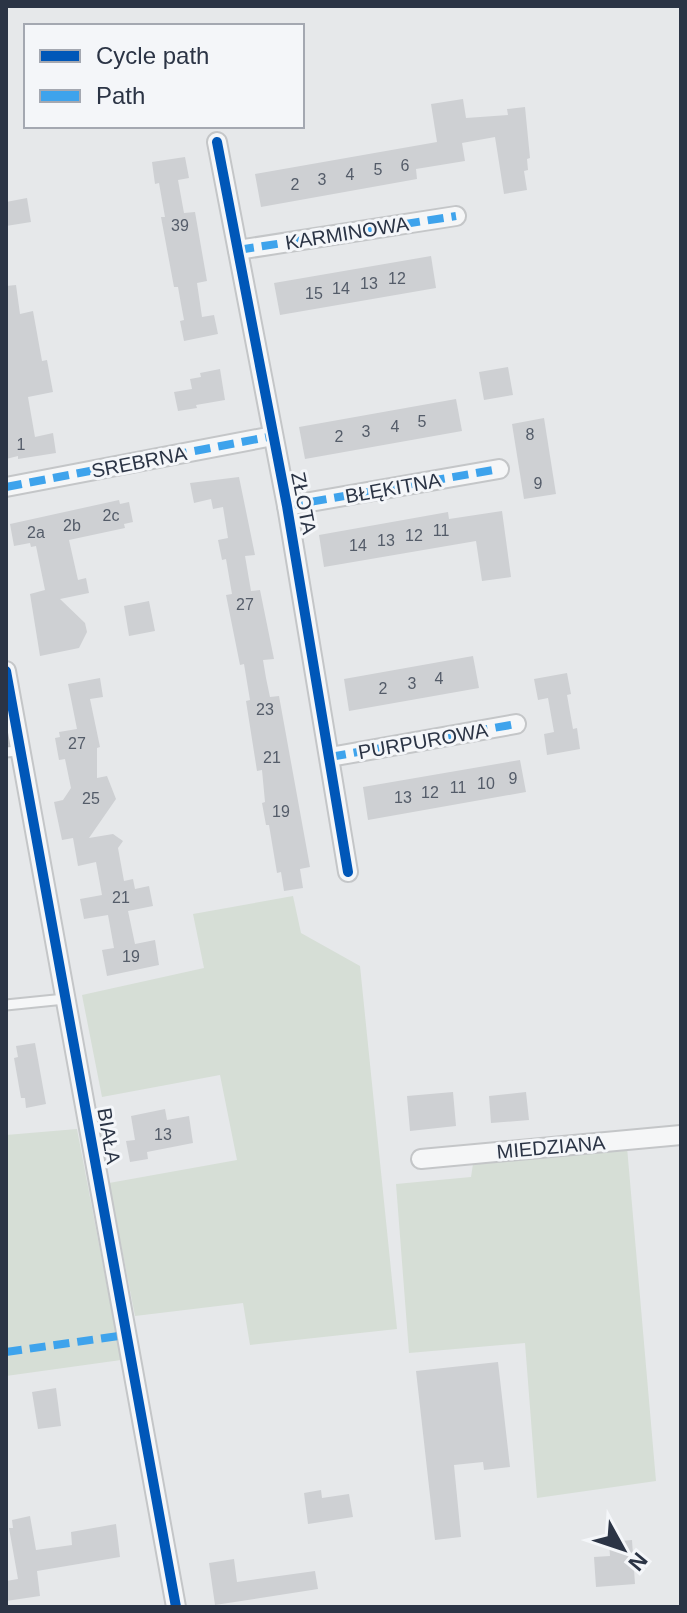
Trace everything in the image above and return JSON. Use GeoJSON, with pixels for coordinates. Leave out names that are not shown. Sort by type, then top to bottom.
{"type":"FeatureCollection","features":[{"type":"Feature","properties":{"kind":"street","name":"ZŁOTA"},"geometry":{"type":"LineString","coordinates":[[217,142],[287,506],[348,872]]}},
{"type":"Feature","properties":{"kind":"street","name":"KARMINOWA"},"geometry":{"type":"LineString","coordinates":[[238,250],[456,216]]}},
{"type":"Feature","properties":{"kind":"street","name":"SREBRNA"},"geometry":{"type":"LineString","coordinates":[[6,487],[273,436]]}},
{"type":"Feature","properties":{"kind":"street","name":"BŁĘKITNA"},"geometry":{"type":"LineString","coordinates":[[287,506],[499,469]]}},
{"type":"Feature","properties":{"kind":"street","name":"BIAŁA"},"geometry":{"type":"LineString","coordinates":[[6,671],[13,752],[65,999],[176,1607]]}},
{"type":"Feature","properties":{"kind":"street","name":"PURPUROWA"},"geometry":{"type":"LineString","coordinates":[[330,757],[516,724]]}},
{"type":"Feature","properties":{"kind":"street","name":"MIEDZIANA"},"geometry":{"type":"LineString","coordinates":[[421,1159],[681,1135]]}},
{"type":"Feature","properties":{"kind":"lane"},"geometry":{"type":"LineString","coordinates":[[6,1005],[65,999]]}},
{"type":"Feature","properties":{"kind":"shaded area"},"geometry":{"type":"Polygon","coordinates":[[[293,896],[301,933],[360,966],[397,1329],[250,1345],[243,1303],[135,1316],[109,1183],[237,1160],[220,1075],[102,1097],[82,995],[204,968],[193,914],[293,896]]]}},
{"type":"Feature","properties":{"kind":"shaded area"},"geometry":{"type":"Polygon","coordinates":[[[77,1129],[121,1360],[6,1376],[6,1135],[77,1129]]]}},
{"type":"Feature","properties":{"kind":"shaded area"},"geometry":{"type":"Polygon","coordinates":[[[627,1147],[656,1481],[537,1498],[525,1343],[409,1353],[396,1184],[471,1177],[473,1164],[627,1147]]]}},
{"type":"Feature","properties":{"kind":"building"},"geometry":{"type":"Polygon","coordinates":[[[463,99],[466,118],[508,115],[507,109],[525,107],[530,158],[527,159],[528,170],[524,171],[527,190],[504,194],[495,137],[462,143],[465,161],[416,169],[417,179],[261,207],[255,174],[437,142],[431,104],[463,99]]]}},
{"type":"Feature","properties":{"kind":"building"},"geometry":{"type":"Polygon","coordinates":[[[185,157],[189,178],[178,180],[184,213],[195,212],[207,281],[197,283],[202,317],[214,315],[218,334],[184,341],[180,321],[184,320],[178,287],[174,287],[161,217],[165,217],[152,162],[185,157]]]}},
{"type":"Feature","properties":{"kind":"building"},"geometry":{"type":"Polygon","coordinates":[[[27,198],[31,222],[6,226],[6,202],[27,198]]]}},
{"type":"Feature","properties":{"kind":"building"},"geometry":{"type":"Polygon","coordinates":[[[431,256],[436,288],[280,315],[274,283],[431,256]]]}},
{"type":"Feature","properties":{"kind":"building"},"geometry":{"type":"Polygon","coordinates":[[[16,285],[20,314],[33,311],[42,361],[47,360],[53,392],[28,397],[35,437],[53,433],[56,453],[6,459],[6,286],[16,285]]]}},
{"type":"Feature","properties":{"kind":"building"},"geometry":{"type":"Polygon","coordinates":[[[508,367],[513,395],[484,400],[479,372],[508,367]]]}},
{"type":"Feature","properties":{"kind":"building"},"geometry":{"type":"Polygon","coordinates":[[[220,369],[225,400],[178,411],[174,392],[192,389],[190,379],[201,377],[200,373],[220,369]]]}},
{"type":"Feature","properties":{"kind":"building"},"geometry":{"type":"Polygon","coordinates":[[[456,399],[462,431],[305,459],[299,427],[456,399]]]}},
{"type":"Feature","properties":{"kind":"building"},"geometry":{"type":"Polygon","coordinates":[[[544,418],[556,494],[524,499],[512,424],[544,418]]]}},
{"type":"Feature","properties":{"kind":"building"},"geometry":{"type":"Polygon","coordinates":[[[239,477],[255,555],[245,556],[251,591],[260,590],[274,659],[263,660],[266,678],[270,697],[279,696],[310,867],[300,869],[303,888],[284,891],[281,872],[277,873],[269,825],[266,825],[262,770],[257,771],[246,701],[250,700],[244,664],[240,665],[226,595],[232,594],[226,559],[222,560],[218,540],[228,538],[223,507],[213,509],[211,499],[194,503],[190,483],[239,477]]]}},
{"type":"Feature","properties":{"kind":"building"},"geometry":{"type":"Polygon","coordinates":[[[119,500],[120,504],[129,502],[133,522],[124,524],[125,528],[69,540],[78,580],[86,578],[89,593],[60,599],[85,623],[87,632],[79,648],[40,656],[30,594],[45,590],[36,546],[31,547],[30,543],[14,546],[10,524],[119,500]]]}},
{"type":"Feature","properties":{"kind":"building"},"geometry":{"type":"Polygon","coordinates":[[[502,511],[511,577],[482,581],[476,541],[324,567],[319,535],[448,512],[449,519],[502,511]]]}},
{"type":"Feature","properties":{"kind":"building"},"geometry":{"type":"Polygon","coordinates":[[[149,601],[155,631],[129,636],[124,606],[149,601]]]}},
{"type":"Feature","properties":{"kind":"building"},"geometry":{"type":"Polygon","coordinates":[[[473,656],[479,688],[349,711],[344,679],[473,656]]]}},
{"type":"Feature","properties":{"kind":"building"},"geometry":{"type":"Polygon","coordinates":[[[567,673],[571,694],[567,695],[580,749],[547,755],[544,734],[554,732],[548,698],[538,700],[534,679],[567,673]]]}},
{"type":"Feature","properties":{"kind":"building"},"geometry":{"type":"Polygon","coordinates":[[[100,678],[103,697],[90,699],[100,747],[97,748],[97,778],[107,776],[116,799],[89,838],[113,834],[123,841],[118,848],[124,881],[133,879],[135,889],[149,886],[153,906],[128,911],[135,944],[155,940],[159,965],[107,976],[102,950],[114,948],[108,915],[84,919],[80,899],[102,895],[96,862],[78,866],[73,838],[62,840],[54,802],[63,800],[71,788],[65,759],[59,760],[55,738],[60,737],[59,732],[77,729],[68,684],[100,678]]]}},
{"type":"Feature","properties":{"kind":"building"},"geometry":{"type":"Polygon","coordinates":[[[520,760],[526,792],[368,820],[363,787],[520,760]]]}},
{"type":"Feature","properties":{"kind":"building"},"geometry":{"type":"Polygon","coordinates":[[[35,1043],[46,1104],[26,1108],[25,1098],[21,1098],[14,1058],[18,1057],[16,1046],[35,1043]]]}},
{"type":"Feature","properties":{"kind":"building"},"geometry":{"type":"Polygon","coordinates":[[[453,1092],[456,1126],[410,1131],[407,1096],[453,1092]]]}},
{"type":"Feature","properties":{"kind":"building"},"geometry":{"type":"Polygon","coordinates":[[[526,1092],[529,1120],[491,1123],[489,1096],[526,1092]]]}},
{"type":"Feature","properties":{"kind":"building"},"geometry":{"type":"Polygon","coordinates":[[[165,1109],[167,1120],[189,1116],[193,1143],[147,1152],[148,1159],[130,1162],[126,1141],[135,1140],[131,1116],[165,1109]]]}},
{"type":"Feature","properties":{"kind":"building"},"geometry":{"type":"Polygon","coordinates":[[[498,1362],[510,1467],[484,1470],[483,1462],[454,1465],[461,1537],[435,1540],[416,1371],[498,1362]]]}},
{"type":"Feature","properties":{"kind":"building"},"geometry":{"type":"Polygon","coordinates":[[[56,1388],[61,1426],[38,1429],[32,1392],[56,1388]]]}},
{"type":"Feature","properties":{"kind":"building"},"geometry":{"type":"Polygon","coordinates":[[[321,1490],[322,1498],[349,1494],[353,1517],[308,1524],[304,1493],[321,1490]]]}},
{"type":"Feature","properties":{"kind":"building"},"geometry":{"type":"Polygon","coordinates":[[[30,1516],[36,1550],[72,1545],[71,1532],[116,1524],[120,1557],[37,1571],[40,1596],[6,1601],[6,1581],[18,1579],[9,1528],[13,1528],[12,1520],[30,1516]]]}},
{"type":"Feature","properties":{"kind":"building"},"geometry":{"type":"Polygon","coordinates":[[[632,1540],[635,1584],[596,1587],[594,1557],[610,1556],[609,1542],[632,1540]]]}},
{"type":"Feature","properties":{"kind":"building"},"geometry":{"type":"Polygon","coordinates":[[[234,1559],[237,1582],[315,1571],[318,1589],[215,1605],[209,1563],[234,1559]]]}},
{"type":"Feature","properties":{"kind":"marked path"},"geometry":{"type":"LineString","coordinates":[[238,250],[456,216]]}},
{"type":"Feature","properties":{"kind":"marked path"},"geometry":{"type":"LineString","coordinates":[[6,487],[273,436]]}},
{"type":"Feature","properties":{"kind":"marked path"},"geometry":{"type":"LineString","coordinates":[[287,506],[499,469]]}},
{"type":"Feature","properties":{"kind":"marked path"},"geometry":{"type":"LineString","coordinates":[[330,757],[516,724]]}},
{"type":"Feature","properties":{"kind":"marked path"},"geometry":{"type":"LineString","coordinates":[[6,1352],[126,1335]]}},
{"type":"Feature","properties":{"kind":"cycle path"},"geometry":{"type":"LineString","coordinates":[[217,142],[287,506],[348,872]]}},
{"type":"Feature","properties":{"kind":"cycle path"},"geometry":{"type":"LineString","coordinates":[[6,671],[176,1607]]}}]}
